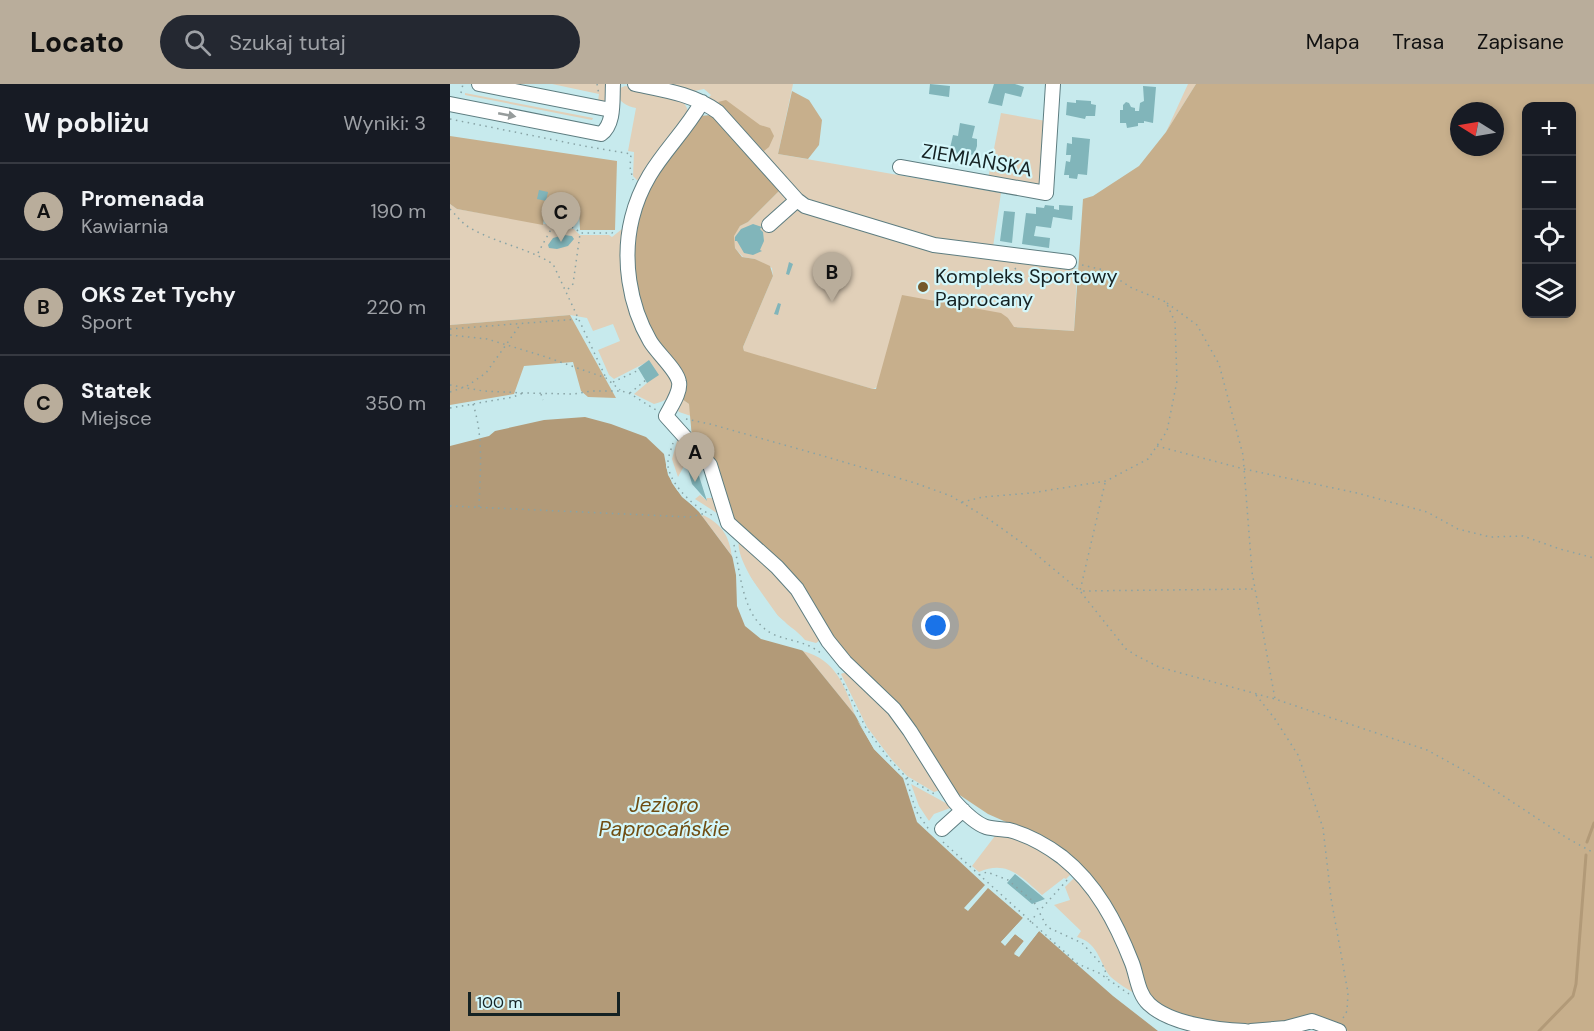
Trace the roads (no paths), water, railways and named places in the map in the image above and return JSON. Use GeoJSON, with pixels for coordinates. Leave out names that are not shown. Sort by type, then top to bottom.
{"type":"FeatureCollection","features":[{"type":"Feature","properties":{"kind":"street"},"geometry":{"type":"LineString","coordinates":[[479,84],[611,110]]}},
{"type":"Feature","properties":{"kind":"street"},"geometry":{"type":"LineString","coordinates":[[450,104],[601,134],[607,130],[610,123],[613,84]]}},
{"type":"Feature","properties":{"kind":"street"},"geometry":{"type":"LineString","coordinates":[[634,84],[685,94],[718,112],[805,206],[934,245],[1069,262]]}},
{"type":"Feature","properties":{"kind":"street","name":"ZIEMIAŃSKA"},"geometry":{"type":"LineString","coordinates":[[900,166],[1046,193],[1053,84]]}},
{"type":"Feature","properties":{"kind":"street"},"geometry":{"type":"LineString","coordinates":[[702,102],[647,178],[641,190],[630,233],[627,260],[636,309],[651,342],[679,380],[679,390],[666,416],[710,465],[728,523],[777,567],[797,589],[828,641],[845,662],[900,716],[958,805],[985,826],[1010,830],[1036,840],[1062,857],[1098,895],[1116,925],[1133,964],[1142,996],[1148,1004],[1160,1012],[1189,1023],[1216,1029],[1245,1031]]}},
{"type":"Feature","properties":{"kind":"street"},"geometry":{"type":"LineString","coordinates":[[769,225],[797,200]]}},
{"type":"Feature","properties":{"kind":"street"},"geometry":{"type":"LineString","coordinates":[[942,830],[958,805]]}},
{"type":"Feature","properties":{"kind":"street"},"geometry":{"type":"LineString","coordinates":[[1251,1031],[1286,1028],[1312,1021],[1337,1031]]}},
{"type":"Feature","properties":{"kind":"water","name":"Jezioro Paprocańskie"},"geometry":{"type":"Polygon","coordinates":[[[585,417],[646,437],[664,454],[668,475],[677,490],[699,512],[803,651],[855,715],[874,749],[903,778],[917,822],[985,885],[964,908],[968,911],[988,888],[1023,918],[1001,942],[1005,945],[1015,934],[1024,941],[1014,953],[1031,941],[1039,931],[1113,996],[1158,1031],[450,1031],[450,446],[489,436],[495,431],[544,420],[585,417]]]}},
{"type":"Feature","properties":{"kind":"waterway"},"geometry":{"type":"LineString","coordinates":[[1587,842],[1594,823]]}},
{"type":"Feature","properties":{"kind":"waterway"},"geometry":{"type":"LineString","coordinates":[[1539,1031],[1573,996],[1576,984],[1586,855]]}},
{"type":"Feature","properties":{"kind":"place","name":"Statek"},"geometry":{"type":"Point","coordinates":[561,242]}},
{"type":"Feature","properties":{"kind":"place","name":"Kompleks Sportowy Paprocany"},"geometry":{"type":"Point","coordinates":[923,287]}},
{"type":"Feature","properties":{"kind":"place","name":"OKS Zet Tychy"},"geometry":{"type":"Point","coordinates":[832,302]}},
{"type":"Feature","properties":{"kind":"place","name":"Promenada"},"geometry":{"type":"Point","coordinates":[695,482]}}]}
